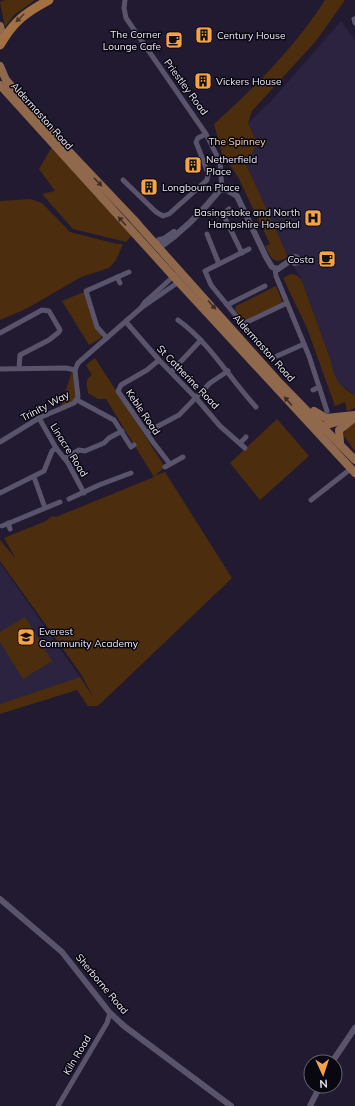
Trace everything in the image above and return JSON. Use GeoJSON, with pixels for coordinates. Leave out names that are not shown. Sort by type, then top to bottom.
{"type":"FeatureCollection","features":[{"type":"Feature","properties":{"kind":"highway"},"geometry":{"type":"LineString","coordinates":[[0,45],[10,28],[25,12],[49,0]]}},
{"type":"Feature","properties":{"kind":"main road"},"geometry":{"type":"LineString","coordinates":[[0,26],[2,34],[0,45]]}},
{"type":"Feature","properties":{"kind":"main road","name":"Aldermaston Road"},"geometry":{"type":"LineString","coordinates":[[0,66],[6,80],[62,144],[133,219],[159,244],[167,257],[183,273],[277,380],[326,418],[340,442],[355,460]]}},
{"type":"Feature","properties":{"kind":"main road","name":"Aldermaston Road"},"geometry":{"type":"LineString","coordinates":[[0,85],[149,250],[352,470]]}},
{"type":"Feature","properties":{"kind":"main road"},"geometry":{"type":"LineString","coordinates":[[149,250],[159,244]]}},
{"type":"Feature","properties":{"kind":"main road","name":"Aldermaston Road"},"geometry":{"type":"LineString","coordinates":[[159,244],[160,256],[176,279]]}},
{"type":"Feature","properties":{"kind":"main road"},"geometry":{"type":"LineString","coordinates":[[314,430],[326,418],[355,416]]}},
{"type":"Feature","properties":{"kind":"main road"},"geometry":{"type":"LineString","coordinates":[[340,442],[339,430],[355,416]]}},
{"type":"Feature","properties":{"kind":"main road"},"geometry":{"type":"LineString","coordinates":[[326,418],[322,430],[336,448],[338,454]]}},
{"type":"Feature","properties":{"kind":"street","name":"Priestley Road"},"geometry":{"type":"LineString","coordinates":[[125,0],[124,8],[126,18],[196,116],[206,134],[220,162],[222,190]]}},
{"type":"Feature","properties":{"kind":"street"},"geometry":{"type":"LineString","coordinates":[[123,180],[156,212],[163,216],[169,214],[207,180],[208,173],[196,142],[198,138],[206,134]]}},
{"type":"Feature","properties":{"kind":"street"},"geometry":{"type":"LineString","coordinates":[[159,244],[222,190],[231,191],[237,196],[266,257],[277,269]]}},
{"type":"Feature","properties":{"kind":"street"},"geometry":{"type":"LineString","coordinates":[[167,257],[169,245],[186,226],[209,205],[211,200]]}},
{"type":"Feature","properties":{"kind":"street"},"geometry":{"type":"LineString","coordinates":[[217,215],[223,214],[229,208]]}},
{"type":"Feature","properties":{"kind":"street"},"geometry":{"type":"LineString","coordinates":[[223,214],[242,253]]}},
{"type":"Feature","properties":{"kind":"street"},"geometry":{"type":"LineString","coordinates":[[159,244],[186,226]]}},
{"type":"Feature","properties":{"kind":"street"},"geometry":{"type":"LineString","coordinates":[[207,234],[220,264]]}},
{"type":"Feature","properties":{"kind":"street"},"geometry":{"type":"LineString","coordinates":[[249,249],[205,271],[211,285],[241,322],[245,323],[287,303]]}},
{"type":"Feature","properties":{"kind":"street"},"geometry":{"type":"LineString","coordinates":[[277,269],[291,261]]}},
{"type":"Feature","properties":{"kind":"street"},"geometry":{"type":"LineString","coordinates":[[277,269],[276,276],[320,387],[326,418]]}},
{"type":"Feature","properties":{"kind":"street"},"geometry":{"type":"LineString","coordinates":[[107,338],[97,327],[86,291],[129,272]]}},
{"type":"Feature","properties":{"kind":"street"},"geometry":{"type":"LineString","coordinates":[[0,369],[66,368],[75,370],[80,361],[126,322],[141,308],[145,302],[183,273]]}},
{"type":"Feature","properties":{"kind":"street"},"geometry":{"type":"LineString","coordinates":[[117,277],[120,283]]}},
{"type":"Feature","properties":{"kind":"street"},"geometry":{"type":"LineString","coordinates":[[227,305],[266,286]]}},
{"type":"Feature","properties":{"kind":"street"},"geometry":{"type":"LineString","coordinates":[[0,333],[42,310],[49,311],[60,330],[48,340],[20,355],[19,368]]}},
{"type":"Feature","properties":{"kind":"street"},"geometry":{"type":"LineString","coordinates":[[178,320],[201,340],[228,370],[240,389],[256,407]]}},
{"type":"Feature","properties":{"kind":"street","name":"St Catherine Road"},"geometry":{"type":"LineString","coordinates":[[126,322],[220,426],[245,448]]}},
{"type":"Feature","properties":{"kind":"street"},"geometry":{"type":"LineString","coordinates":[[171,372],[201,340]]}},
{"type":"Feature","properties":{"kind":"street"},"geometry":{"type":"LineString","coordinates":[[277,356],[304,344]]}},
{"type":"Feature","properties":{"kind":"street","name":"Keble Road"},"geometry":{"type":"LineString","coordinates":[[159,360],[147,370],[119,388],[121,396],[170,464]]}},
{"type":"Feature","properties":{"kind":"street","name":"Trinity Way"},"geometry":{"type":"LineString","coordinates":[[0,442],[39,418],[69,406],[77,400],[78,392],[75,370]]}},
{"type":"Feature","properties":{"kind":"street"},"geometry":{"type":"LineString","coordinates":[[147,432],[179,415],[210,383],[228,370]]}},
{"type":"Feature","properties":{"kind":"street"},"geometry":{"type":"LineString","coordinates":[[313,390],[320,387]]}},
{"type":"Feature","properties":{"kind":"street"},"geometry":{"type":"LineString","coordinates":[[77,400],[114,420],[131,447],[134,446]]}},
{"type":"Feature","properties":{"kind":"street","name":"Linacre Road"},"geometry":{"type":"LineString","coordinates":[[39,418],[56,448],[65,458],[84,493]]}},
{"type":"Feature","properties":{"kind":"street"},"geometry":{"type":"LineString","coordinates":[[65,458],[79,450],[85,451],[98,446],[122,431]]}},
{"type":"Feature","properties":{"kind":"street"},"geometry":{"type":"LineString","coordinates":[[240,443],[246,437]]}},
{"type":"Feature","properties":{"kind":"street"},"geometry":{"type":"LineString","coordinates":[[0,493],[44,471],[52,451],[56,448]]}},
{"type":"Feature","properties":{"kind":"street"},"geometry":{"type":"LineString","coordinates":[[165,467],[183,456]]}},
{"type":"Feature","properties":{"kind":"street"},"geometry":{"type":"LineString","coordinates":[[311,500],[352,470]]}},
{"type":"Feature","properties":{"kind":"street","name":"Linacre Road"},"geometry":{"type":"LineString","coordinates":[[69,499],[84,493],[99,484],[130,476]]}},
{"type":"Feature","properties":{"kind":"street"},"geometry":{"type":"LineString","coordinates":[[34,477],[45,508]]}},
{"type":"Feature","properties":{"kind":"street"},"geometry":{"type":"LineString","coordinates":[[2,526],[60,502]]}},
{"type":"Feature","properties":{"kind":"street"},"geometry":{"type":"LineString","coordinates":[[8,523],[10,529]]}},
{"type":"Feature","properties":{"kind":"street","name":"Sherborne Road"},"geometry":{"type":"LineString","coordinates":[[0,899],[62,952],[110,1013],[124,1026],[231,1106]]}},
{"type":"Feature","properties":{"kind":"street","name":"Kiln Road"},"geometry":{"type":"LineString","coordinates":[[58,1106],[107,1023],[110,1013]]}},
{"type":"Feature","properties":{"kind":"street"},"geometry":{"type":"LineString","coordinates":[[338,1054],[352,1037],[355,1028]]}},
{"type":"Feature","properties":{"kind":"street"},"geometry":{"type":"LineString","coordinates":[[310,1106],[316,1094]]}},
{"type":"Feature","properties":{"kind":"shaded area","name":"Basingstoke and North Hampshire Hospital"},"geometry":{"type":"Polygon","coordinates":[[[341,21],[355,40],[355,395],[339,384],[333,375],[331,361],[302,281],[279,239],[246,164],[257,146],[257,142],[248,123],[272,100],[341,21]]]}},
{"type":"Feature","properties":{"kind":"shaded area","name":"Everest Community Academy"},"geometry":{"type":"Polygon","coordinates":[[[0,563],[80,677],[0,704],[0,563]]]}},
{"type":"Feature","properties":{"kind":"green space"},"geometry":{"type":"Polygon","coordinates":[[[6,0],[35,0],[14,15],[5,27],[0,2],[6,0]]]}},
{"type":"Feature","properties":{"kind":"green space","name":"The Spinney"},"geometry":{"type":"Polygon","coordinates":[[[325,0],[345,0],[316,41],[252,111],[248,123],[256,144],[246,164],[288,257],[276,260],[271,257],[265,246],[270,244],[238,177],[222,153],[214,124],[274,66],[301,34],[325,0]]]}},
{"type":"Feature","properties":{"kind":"green space"},"geometry":{"type":"Polygon","coordinates":[[[52,147],[132,235],[126,242],[73,229],[42,194],[55,191],[39,169],[52,147]]]}},
{"type":"Feature","properties":{"kind":"green space"},"geometry":{"type":"Polygon","coordinates":[[[30,199],[42,203],[70,232],[117,244],[123,244],[116,260],[109,268],[81,277],[26,309],[0,320],[0,201],[30,199]]]}},
{"type":"Feature","properties":{"kind":"green space"},"geometry":{"type":"Polygon","coordinates":[[[291,274],[297,275],[302,281],[336,377],[345,389],[355,395],[355,408],[347,411],[345,402],[335,406],[307,328],[283,278],[291,274]]]}},
{"type":"Feature","properties":{"kind":"green space"},"geometry":{"type":"Polygon","coordinates":[[[276,286],[283,303],[247,321],[244,321],[235,310],[236,306],[276,286]]]}},
{"type":"Feature","properties":{"kind":"green space"},"geometry":{"type":"Polygon","coordinates":[[[81,293],[85,293],[101,333],[101,338],[89,345],[62,301],[81,293]]]}},
{"type":"Feature","properties":{"kind":"green space"},"geometry":{"type":"Polygon","coordinates":[[[95,358],[165,467],[154,476],[165,472],[232,578],[98,706],[88,706],[77,690],[0,714],[0,704],[80,677],[94,698],[81,674],[0,561],[0,540],[16,559],[4,538],[46,521],[52,516],[56,517],[154,477],[106,399],[98,399],[88,393],[87,381],[92,375],[86,365],[95,358]]]}},
{"type":"Feature","properties":{"kind":"green space"},"geometry":{"type":"Polygon","coordinates":[[[72,371],[74,373],[77,397],[72,402],[61,406],[72,371]]]}},
{"type":"Feature","properties":{"kind":"green space"},"geometry":{"type":"Polygon","coordinates":[[[277,419],[309,456],[260,500],[230,463],[277,419]]]}},
{"type":"Feature","properties":{"kind":"green space"},"geometry":{"type":"Polygon","coordinates":[[[355,422],[355,451],[344,436],[345,428],[355,422]]]}},
{"type":"Feature","properties":{"kind":"green space"},"geometry":{"type":"Polygon","coordinates":[[[25,617],[52,661],[23,679],[0,642],[0,632],[25,617]]]}},
{"type":"Feature","properties":{"kind":"place","name":"Century House"},"geometry":{"type":"Point","coordinates":[204,35]}},
{"type":"Feature","properties":{"kind":"place","name":"The Corner Lounge Cafe"},"geometry":{"type":"Point","coordinates":[174,40]}},
{"type":"Feature","properties":{"kind":"place","name":"Vickers House"},"geometry":{"type":"Point","coordinates":[203,81]}},
{"type":"Feature","properties":{"kind":"place","name":"Netherfield Place"},"geometry":{"type":"Point","coordinates":[193,165]}},
{"type":"Feature","properties":{"kind":"place","name":"Longbourn Place"},"geometry":{"type":"Point","coordinates":[149,187]}},
{"type":"Feature","properties":{"kind":"place","name":"Basingstoke and North Hampshire Hospital"},"geometry":{"type":"Point","coordinates":[313,218]}},
{"type":"Feature","properties":{"kind":"place","name":"Costa"},"geometry":{"type":"Point","coordinates":[327,259]}},
{"type":"Feature","properties":{"kind":"place","name":"Everest Community Academy"},"geometry":{"type":"Point","coordinates":[26,637]}}]}
